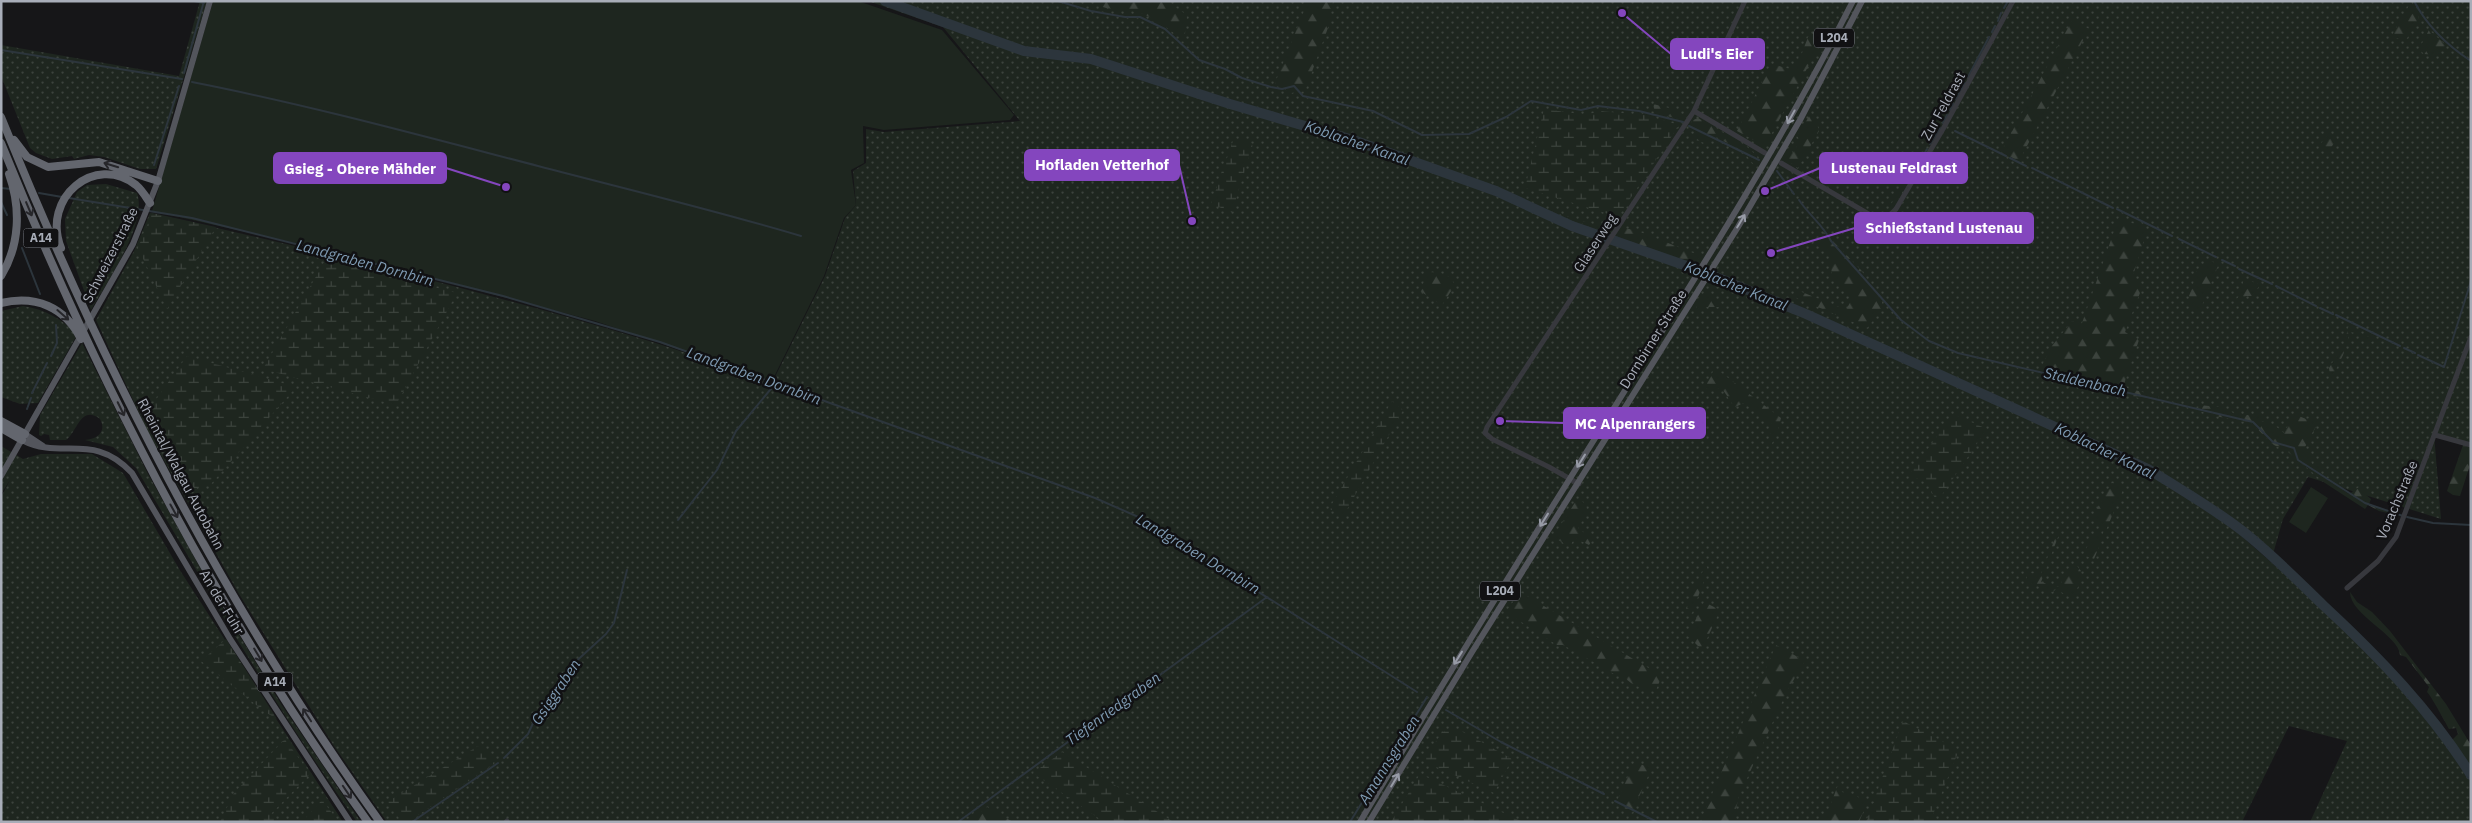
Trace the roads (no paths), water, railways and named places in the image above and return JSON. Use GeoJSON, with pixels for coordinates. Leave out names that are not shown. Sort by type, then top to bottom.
{"type":"FeatureCollection","features":[{"type":"Feature","properties":{"kind":"highway","name":"Rheintal/Walgau Autobahn"},"geometry":{"type":"LineString","coordinates":[[1,117],[66,272],[152,449],[224,579],[298,702],[380,822]]}},
{"type":"Feature","properties":{"kind":"highway"},"geometry":{"type":"LineString","coordinates":[[8,133],[27,156],[40,164],[54,168],[99,162],[158,181]]}},
{"type":"Feature","properties":{"kind":"highway"},"geometry":{"type":"LineString","coordinates":[[1,276],[11,257],[17,220],[15,195],[2,145]]}},
{"type":"Feature","properties":{"kind":"highway","name":"Rheintal/Walgau Autobahn"},"geometry":{"type":"LineString","coordinates":[[2,145],[79,330],[160,484],[221,594],[290,707],[368,822]]}},
{"type":"Feature","properties":{"kind":"highway"},"geometry":{"type":"LineString","coordinates":[[66,272],[65,258],[56,230],[56,220],[62,201],[68,193],[87,179],[112,176],[137,185],[149,205]]}},
{"type":"Feature","properties":{"kind":"highway"},"geometry":{"type":"LineString","coordinates":[[1,303],[23,300],[43,303],[65,316],[79,330]]}},
{"type":"Feature","properties":{"kind":"highway"},"geometry":{"type":"LineString","coordinates":[[1,420],[23,437]]}},
{"type":"Feature","properties":{"kind":"highway"},"geometry":{"type":"LineString","coordinates":[[1,428],[23,437]]}},
{"type":"Feature","properties":{"kind":"main road","name":"Schweizerstraße"},"geometry":{"type":"LineString","coordinates":[[1,476],[133,244],[158,181],[210,1]]}},
{"type":"Feature","properties":{"kind":"main road","name":"Dornbirner Straße"},"geometry":{"type":"LineString","coordinates":[[1360,822],[1431,703],[1707,260],[1788,124],[1853,1]]}},
{"type":"Feature","properties":{"kind":"main road","name":"Dornbirner Straße"},"geometry":{"type":"LineString","coordinates":[[1369,822],[1716,262],[1791,135],[1862,1]]}},
{"type":"Feature","properties":{"kind":"main road","name":"An der Fuhr"},"geometry":{"type":"LineString","coordinates":[[23,437],[43,446],[96,449],[114,456],[132,473],[230,639],[350,822]]}},
{"type":"Feature","properties":{"kind":"street","name":"Glaserweg"},"geometry":{"type":"LineString","coordinates":[[1570,479],[1544,464],[1492,440],[1485,434],[1492,420],[1694,110],[1745,1]]}},
{"type":"Feature","properties":{"kind":"street","name":"Zur Feldrast"},"geometry":{"type":"LineString","coordinates":[[1781,163],[1872,216],[1879,218],[1890,216],[1944,129],[2013,1]]}},
{"type":"Feature","properties":{"kind":"street"},"geometry":{"type":"LineString","coordinates":[[1694,110],[1765,153]]}},
{"type":"Feature","properties":{"kind":"street","name":"Vorachstraße"},"geometry":{"type":"LineString","coordinates":[[2347,588],[2378,562],[2396,537],[2471,337]]}},
{"type":"Feature","properties":{"kind":"street"},"geometry":{"type":"LineString","coordinates":[[2435,435],[2471,445]]}},
{"type":"Feature","properties":{"kind":"street"},"geometry":{"type":"LineString","coordinates":[[1570,479],[1579,484]]}},
{"type":"Feature","properties":{"kind":"waterway"},"geometry":{"type":"LineString","coordinates":[[194,1],[204,3]]}},
{"type":"Feature","properties":{"kind":"waterway"},"geometry":{"type":"LineString","coordinates":[[184,73],[204,1]]}},
{"type":"Feature","properties":{"kind":"waterway","name":"Koblacher Kanal"},"geometry":{"type":"LineString","coordinates":[[885,1],[1024,51],[1091,59],[1230,104],[1353,140],[1496,191],[1572,226],[1704,272],[1806,314],[2148,469],[2229,521],[2283,566],[2365,645],[2403,686],[2439,729],[2471,775]]}},
{"type":"Feature","properties":{"kind":"waterway","name":"Staldenbach"},"geometry":{"type":"LineString","coordinates":[[1058,1],[1091,11],[1125,17],[1140,17],[1165,29],[1199,60],[1225,69],[1242,78],[1282,89],[1294,86],[1303,96],[1373,111],[1422,135],[1469,134],[1506,117],[1531,101],[1581,110],[1598,106],[1639,111],[1683,122]]}},
{"type":"Feature","properties":{"kind":"waterway"},"geometry":{"type":"LineString","coordinates":[[2004,8],[2008,1]]}},
{"type":"Feature","properties":{"kind":"waterway"},"geometry":{"type":"LineString","coordinates":[[2414,1],[2425,19],[2439,35],[2471,61]]}},
{"type":"Feature","properties":{"kind":"waterway"},"geometry":{"type":"LineString","coordinates":[[1998,21],[2001,13]]}},
{"type":"Feature","properties":{"kind":"waterway"},"geometry":{"type":"LineString","coordinates":[[1992,32],[1995,26]]}},
{"type":"Feature","properties":{"kind":"waterway"},"geometry":{"type":"LineString","coordinates":[[1968,77],[1989,37]]}},
{"type":"Feature","properties":{"kind":"waterway"},"geometry":{"type":"LineString","coordinates":[[1,50],[182,79]]}},
{"type":"Feature","properties":{"kind":"waterway"},"geometry":{"type":"LineString","coordinates":[[192,82],[366,121],[703,208],[801,236]]}},
{"type":"Feature","properties":{"kind":"waterway"},"geometry":{"type":"LineString","coordinates":[[1956,99],[1965,83]]}},
{"type":"Feature","properties":{"kind":"waterway"},"geometry":{"type":"LineString","coordinates":[[154,165],[179,86]]}},
{"type":"Feature","properties":{"kind":"waterway"},"geometry":{"type":"LineString","coordinates":[[1950,110],[1953,104]]}},
{"type":"Feature","properties":{"kind":"waterway"},"geometry":{"type":"LineString","coordinates":[[1943,123],[1947,115]]}},
{"type":"Feature","properties":{"kind":"waterway","name":"Staldenbach"},"geometry":{"type":"LineString","coordinates":[[1689,126],[1759,160]]}},
{"type":"Feature","properties":{"kind":"waterway"},"geometry":{"type":"LineString","coordinates":[[1930,144],[1940,128]]}},
{"type":"Feature","properties":{"kind":"waterway"},"geometry":{"type":"LineString","coordinates":[[1955,131],[2006,156]]}},
{"type":"Feature","properties":{"kind":"waterway"},"geometry":{"type":"LineString","coordinates":[[1913,173],[1927,149]]}},
{"type":"Feature","properties":{"kind":"waterway"},"geometry":{"type":"LineString","coordinates":[[2010,158],[2026,166]]}},
{"type":"Feature","properties":{"kind":"waterway"},"geometry":{"type":"LineString","coordinates":[[2032,168],[2113,208]]}},
{"type":"Feature","properties":{"kind":"waterway","name":"Staldenbach"},"geometry":{"type":"LineString","coordinates":[[1777,171],[1794,194]]}},
{"type":"Feature","properties":{"kind":"waterway","name":"Landgraben Dornbirn"},"geometry":{"type":"LineString","coordinates":[[1,188],[11,189]]}},
{"type":"Feature","properties":{"kind":"waterway","name":"Landgraben Dornbirn"},"geometry":{"type":"LineString","coordinates":[[39,193],[62,197]]}},
{"type":"Feature","properties":{"kind":"waterway","name":"Landgraben Dornbirn"},"geometry":{"type":"LineString","coordinates":[[69,198],[192,218],[503,296],[660,342],[1095,498],[1143,519],[1417,692]]}},
{"type":"Feature","properties":{"kind":"waterway","name":"Staldenbach"},"geometry":{"type":"LineString","coordinates":[[1799,200],[1831,241],[1901,320],[1929,341],[1958,353],[2253,422],[2273,442],[2294,448],[2298,460],[2365,503],[2403,516]]}},
{"type":"Feature","properties":{"kind":"waterway"},"geometry":{"type":"LineString","coordinates":[[1,202],[7,215]]}},
{"type":"Feature","properties":{"kind":"waterway"},"geometry":{"type":"LineString","coordinates":[[2117,209],[2172,236]]}},
{"type":"Feature","properties":{"kind":"waterway"},"geometry":{"type":"LineString","coordinates":[[2179,239],[2216,257]]}},
{"type":"Feature","properties":{"kind":"waterway"},"geometry":{"type":"LineString","coordinates":[[22,248],[40,294]]}},
{"type":"Feature","properties":{"kind":"waterway"},"geometry":{"type":"LineString","coordinates":[[2222,260],[2235,266]]}},
{"type":"Feature","properties":{"kind":"waterway"},"geometry":{"type":"LineString","coordinates":[[2239,269],[2272,284]]}},
{"type":"Feature","properties":{"kind":"waterway"},"geometry":{"type":"LineString","coordinates":[[2418,355],[2444,367],[2471,281]]}},
{"type":"Feature","properties":{"kind":"waterway"},"geometry":{"type":"LineString","coordinates":[[2276,286],[2316,306]]}},
{"type":"Feature","properties":{"kind":"waterway"},"geometry":{"type":"LineString","coordinates":[[2320,308],[2333,314]]}},
{"type":"Feature","properties":{"kind":"waterway"},"geometry":{"type":"LineString","coordinates":[[2336,315],[2400,346]]}},
{"type":"Feature","properties":{"kind":"waterway"},"geometry":{"type":"LineString","coordinates":[[51,356],[57,343],[56,325]]}},
{"type":"Feature","properties":{"kind":"waterway"},"geometry":{"type":"LineString","coordinates":[[2404,348],[2415,353]]}},
{"type":"Feature","properties":{"kind":"waterway"},"geometry":{"type":"LineString","coordinates":[[32,393],[47,363]]}},
{"type":"Feature","properties":{"kind":"waterway","name":"Gsiggraben"},"geometry":{"type":"LineString","coordinates":[[678,520],[717,470],[736,431],[775,384]]}},
{"type":"Feature","properties":{"kind":"waterway"},"geometry":{"type":"LineString","coordinates":[[27,409],[31,398]]}},
{"type":"Feature","properties":{"kind":"waterway","name":"Staldenbach"},"geometry":{"type":"LineString","coordinates":[[2407,517],[2433,523],[2471,525]]}},
{"type":"Feature","properties":{"kind":"waterway","name":"Gsiggraben"},"geometry":{"type":"LineString","coordinates":[[504,758],[528,734],[534,721],[572,665],[606,634],[614,623],[627,570]]}},
{"type":"Feature","properties":{"kind":"waterway","name":"Tiefenriedgraben"},"geometry":{"type":"LineString","coordinates":[[958,822],[1267,597]]}},
{"type":"Feature","properties":{"kind":"waterway","name":"Amannsgraben"},"geometry":{"type":"LineString","coordinates":[[1350,822],[1427,697]]}},
{"type":"Feature","properties":{"kind":"waterway","name":"Landgraben Dornbirn"},"geometry":{"type":"LineString","coordinates":[[1446,710],[1501,742],[1604,794]]}},
{"type":"Feature","properties":{"kind":"waterway","name":"Gsiggraben"},"geometry":{"type":"LineString","coordinates":[[412,822],[498,763]]}},
{"type":"Feature","properties":{"kind":"waterway","name":"Landgraben Dornbirn"},"geometry":{"type":"LineString","coordinates":[[1615,801],[1657,822]]}},
{"type":"Feature","properties":{"kind":"place","name":"Ludi's Eier"},"geometry":{"type":"Point","coordinates":[1622,13]}},
{"type":"Feature","properties":{"kind":"place","name":"Gsieg - Obere Mähder"},"geometry":{"type":"Point","coordinates":[506,187]}},
{"type":"Feature","properties":{"kind":"place","name":"Lustenau Feldrast"},"geometry":{"type":"Point","coordinates":[1765,191]}},
{"type":"Feature","properties":{"kind":"place","name":"Hofladen Vetterhof"},"geometry":{"type":"Point","coordinates":[1192,221]}},
{"type":"Feature","properties":{"kind":"place","name":"Schießstand Lustenau"},"geometry":{"type":"Point","coordinates":[1771,253]}},
{"type":"Feature","properties":{"kind":"place","name":"MC Alpenrangers"},"geometry":{"type":"Point","coordinates":[1500,421]}}]}
